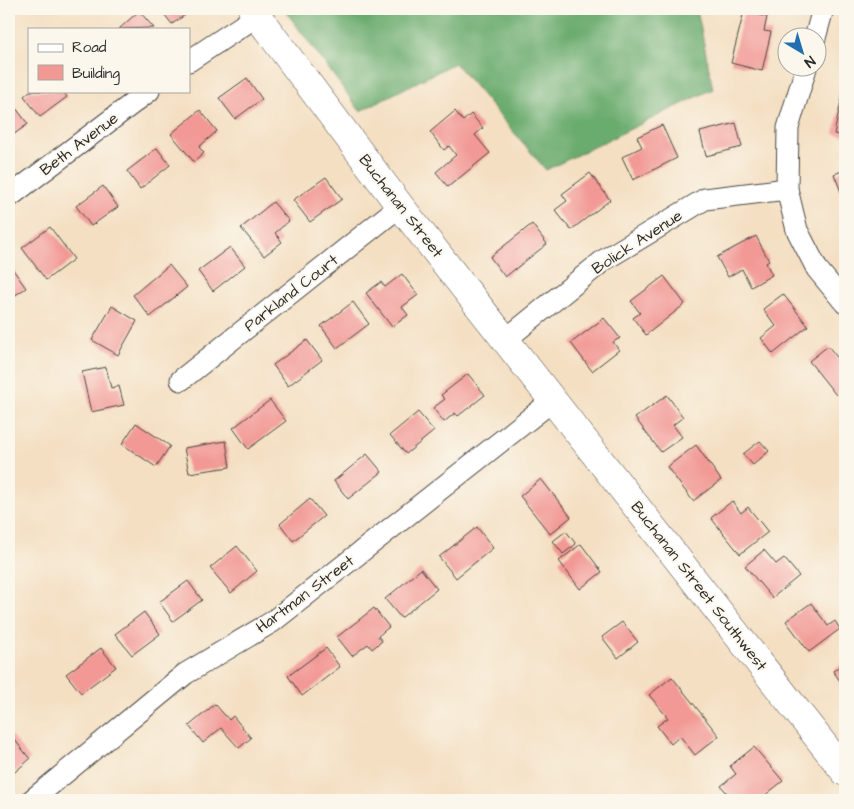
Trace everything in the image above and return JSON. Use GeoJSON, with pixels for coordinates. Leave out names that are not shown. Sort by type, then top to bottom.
{"type":"FeatureCollection","features":[{"type":"Feature","properties":{"kind":"street"},"geometry":{"type":"LineString","coordinates":[[817,28],[823,9]]}},
{"type":"Feature","properties":{"kind":"street"},"geometry":{"type":"LineString","coordinates":[[190,60],[254,12]]}},
{"type":"Feature","properties":{"kind":"street","name":"Buchanan Street"},"geometry":{"type":"LineString","coordinates":[[254,12],[400,206],[552,401]]}},
{"type":"Feature","properties":{"kind":"street"},"geometry":{"type":"LineString","coordinates":[[803,78],[788,128],[787,189],[797,230],[817,269],[845,303]]}},
{"type":"Feature","properties":{"kind":"street","name":"Beth Avenue"},"geometry":{"type":"LineString","coordinates":[[9,197],[148,92]]}},
{"type":"Feature","properties":{"kind":"street","name":"Bolick Avenue"},"geometry":{"type":"LineString","coordinates":[[505,340],[604,260],[705,199],[787,189]]}},
{"type":"Feature","properties":{"kind":"street","name":"Parkland Court"},"geometry":{"type":"LineString","coordinates":[[181,380],[400,206]]}},
{"type":"Feature","properties":{"kind":"street","name":"Buchanan Street Southwest"},"geometry":{"type":"LineString","coordinates":[[552,401],[845,772]]}},
{"type":"Feature","properties":{"kind":"street","name":"Hartman Street"},"geometry":{"type":"LineString","coordinates":[[32,800],[185,674],[272,622],[552,401]]}},
{"type":"Feature","properties":{"kind":"green space"},"geometry":{"type":"Polygon","coordinates":[[[284,9],[697,9],[713,89],[546,170],[455,63],[360,111],[284,9]]]}},
{"type":"Feature","properties":{"kind":"building"},"geometry":{"type":"Polygon","coordinates":[[[160,9],[185,9],[188,13],[172,24],[160,9]]]}},
{"type":"Feature","properties":{"kind":"building"},"geometry":{"type":"Polygon","coordinates":[[[139,11],[154,28],[120,28],[139,11]]]}},
{"type":"Feature","properties":{"kind":"building"},"geometry":{"type":"Polygon","coordinates":[[[744,11],[767,17],[764,31],[771,32],[762,71],[731,63],[744,11]]]}},
{"type":"Feature","properties":{"kind":"building"},"geometry":{"type":"Polygon","coordinates":[[[247,78],[262,99],[235,119],[219,98],[247,78]]]}},
{"type":"Feature","properties":{"kind":"building"},"geometry":{"type":"Polygon","coordinates":[[[845,88],[845,136],[834,134],[845,88]]]}},
{"type":"Feature","properties":{"kind":"building"},"geometry":{"type":"Polygon","coordinates":[[[29,92],[64,92],[67,97],[40,117],[24,96],[29,92]]]}},
{"type":"Feature","properties":{"kind":"building"},"geometry":{"type":"Polygon","coordinates":[[[9,99],[28,124],[9,138],[9,99]]]}},
{"type":"Feature","properties":{"kind":"building"},"geometry":{"type":"Polygon","coordinates":[[[200,110],[217,131],[199,147],[204,153],[194,162],[171,134],[200,110]]]}},
{"type":"Feature","properties":{"kind":"building"},"geometry":{"type":"Polygon","coordinates":[[[455,111],[463,121],[471,114],[483,128],[475,135],[490,153],[448,187],[436,172],[456,155],[449,146],[444,150],[430,132],[455,111]]]}},
{"type":"Feature","properties":{"kind":"building"},"geometry":{"type":"Polygon","coordinates":[[[736,123],[742,147],[706,156],[700,132],[736,123]]]}},
{"type":"Feature","properties":{"kind":"building"},"geometry":{"type":"Polygon","coordinates":[[[662,125],[677,158],[633,180],[622,157],[642,147],[637,137],[662,125]]]}},
{"type":"Feature","properties":{"kind":"building"},"geometry":{"type":"Polygon","coordinates":[[[157,148],[170,165],[140,189],[127,171],[157,148]]]}},
{"type":"Feature","properties":{"kind":"building"},"geometry":{"type":"Polygon","coordinates":[[[845,170],[845,202],[834,174],[845,170]]]}},
{"type":"Feature","properties":{"kind":"building"},"geometry":{"type":"Polygon","coordinates":[[[590,173],[610,200],[571,230],[555,210],[567,201],[562,194],[590,173]]]}},
{"type":"Feature","properties":{"kind":"building"},"geometry":{"type":"Polygon","coordinates":[[[326,177],[342,199],[310,222],[293,200],[326,177]]]}},
{"type":"Feature","properties":{"kind":"building"},"geometry":{"type":"Polygon","coordinates":[[[103,186],[118,207],[91,226],[76,206],[103,186]]]}},
{"type":"Feature","properties":{"kind":"building"},"geometry":{"type":"Polygon","coordinates":[[[273,202],[289,221],[275,233],[282,242],[264,256],[241,228],[273,202]]]}},
{"type":"Feature","properties":{"kind":"building"},"geometry":{"type":"Polygon","coordinates":[[[532,224],[547,244],[505,277],[490,257],[532,224]]]}},
{"type":"Feature","properties":{"kind":"building"},"geometry":{"type":"Polygon","coordinates":[[[50,227],[74,259],[46,280],[22,248],[50,227]]]}},
{"type":"Feature","properties":{"kind":"building"},"geometry":{"type":"Polygon","coordinates":[[[756,236],[769,261],[766,263],[772,275],[751,287],[742,269],[728,277],[717,257],[756,236]]]}},
{"type":"Feature","properties":{"kind":"building"},"geometry":{"type":"Polygon","coordinates":[[[230,247],[245,266],[213,291],[198,271],[230,247]]]}},
{"type":"Feature","properties":{"kind":"building"},"geometry":{"type":"Polygon","coordinates":[[[9,264],[26,288],[14,296],[9,289],[9,264]]]}},
{"type":"Feature","properties":{"kind":"building"},"geometry":{"type":"Polygon","coordinates":[[[169,265],[187,287],[150,317],[133,295],[169,265]]]}},
{"type":"Feature","properties":{"kind":"building"},"geometry":{"type":"Polygon","coordinates":[[[402,274],[418,295],[402,307],[408,315],[392,327],[366,293],[381,282],[385,287],[402,274]]]}},
{"type":"Feature","properties":{"kind":"building"},"geometry":{"type":"Polygon","coordinates":[[[664,276],[685,304],[646,335],[633,318],[640,313],[631,301],[664,276]]]}},
{"type":"Feature","properties":{"kind":"building"},"geometry":{"type":"Polygon","coordinates":[[[783,294],[808,326],[773,354],[761,338],[776,326],[763,309],[783,294]]]}},
{"type":"Feature","properties":{"kind":"building"},"geometry":{"type":"Polygon","coordinates":[[[353,302],[369,324],[337,348],[321,326],[353,302]]]}},
{"type":"Feature","properties":{"kind":"building"},"geometry":{"type":"Polygon","coordinates":[[[112,306],[137,321],[118,355],[92,340],[112,306]]]}},
{"type":"Feature","properties":{"kind":"building"},"geometry":{"type":"Polygon","coordinates":[[[604,318],[620,338],[613,342],[619,350],[592,371],[571,343],[604,318]]]}},
{"type":"Feature","properties":{"kind":"building"},"geometry":{"type":"Polygon","coordinates":[[[307,340],[322,360],[288,386],[273,365],[307,340]]]}},
{"type":"Feature","properties":{"kind":"building"},"geometry":{"type":"Polygon","coordinates":[[[828,346],[845,367],[845,387],[836,395],[809,361],[828,346]]]}},
{"type":"Feature","properties":{"kind":"building"},"geometry":{"type":"Polygon","coordinates":[[[106,367],[111,388],[119,386],[124,405],[91,412],[82,372],[106,367]]]}},
{"type":"Feature","properties":{"kind":"building"},"geometry":{"type":"Polygon","coordinates":[[[468,374],[485,395],[458,416],[455,413],[444,422],[433,408],[445,399],[441,395],[468,374]]]}},
{"type":"Feature","properties":{"kind":"building"},"geometry":{"type":"Polygon","coordinates":[[[667,395],[683,417],[673,425],[682,437],[661,452],[635,418],[667,395]]]}},
{"type":"Feature","properties":{"kind":"building"},"geometry":{"type":"Polygon","coordinates":[[[270,400],[286,421],[248,449],[233,428],[270,400]]]}},
{"type":"Feature","properties":{"kind":"building"},"geometry":{"type":"Polygon","coordinates":[[[418,412],[434,431],[406,454],[390,435],[418,412]]]}},
{"type":"Feature","properties":{"kind":"building"},"geometry":{"type":"Polygon","coordinates":[[[136,423],[170,446],[156,467],[122,444],[136,423]]]}},
{"type":"Feature","properties":{"kind":"building"},"geometry":{"type":"Polygon","coordinates":[[[226,441],[230,467],[189,473],[184,448],[226,441]]]}},
{"type":"Feature","properties":{"kind":"building"},"geometry":{"type":"Polygon","coordinates":[[[760,441],[769,451],[753,465],[743,454],[760,441]]]}},
{"type":"Feature","properties":{"kind":"building"},"geometry":{"type":"Polygon","coordinates":[[[696,445],[721,480],[693,501],[667,467],[696,445]]]}},
{"type":"Feature","properties":{"kind":"building"},"geometry":{"type":"Polygon","coordinates":[[[367,454],[382,472],[348,499],[334,481],[367,454]]]}},
{"type":"Feature","properties":{"kind":"building"},"geometry":{"type":"Polygon","coordinates":[[[541,479],[571,517],[550,534],[520,496],[541,479]]]}},
{"type":"Feature","properties":{"kind":"building"},"geometry":{"type":"Polygon","coordinates":[[[310,499],[324,516],[293,541],[280,524],[310,499]]]}},
{"type":"Feature","properties":{"kind":"building"},"geometry":{"type":"Polygon","coordinates":[[[732,501],[741,513],[748,507],[768,532],[740,554],[711,518],[732,501]]]}},
{"type":"Feature","properties":{"kind":"building"},"geometry":{"type":"Polygon","coordinates":[[[477,527],[493,548],[456,578],[439,557],[477,527]]]}},
{"type":"Feature","properties":{"kind":"building"},"geometry":{"type":"Polygon","coordinates":[[[566,531],[576,544],[563,554],[553,541],[566,531]]]}},
{"type":"Feature","properties":{"kind":"building"},"geometry":{"type":"Polygon","coordinates":[[[581,544],[602,572],[580,589],[559,561],[581,544]]]}},
{"type":"Feature","properties":{"kind":"building"},"geometry":{"type":"Polygon","coordinates":[[[237,546],[257,571],[231,593],[210,568],[237,546]]]}},
{"type":"Feature","properties":{"kind":"building"},"geometry":{"type":"Polygon","coordinates":[[[764,550],[776,564],[784,558],[799,576],[772,598],[745,566],[764,550]]]}},
{"type":"Feature","properties":{"kind":"building"},"geometry":{"type":"Polygon","coordinates":[[[421,569],[437,589],[401,618],[385,599],[421,569]]]}},
{"type":"Feature","properties":{"kind":"building"},"geometry":{"type":"Polygon","coordinates":[[[188,581],[202,600],[173,621],[159,602],[188,581]]]}},
{"type":"Feature","properties":{"kind":"building"},"geometry":{"type":"Polygon","coordinates":[[[811,603],[828,626],[835,621],[840,629],[809,652],[786,621],[811,603]]]}},
{"type":"Feature","properties":{"kind":"building"},"geometry":{"type":"Polygon","coordinates":[[[374,608],[389,627],[378,636],[382,641],[372,649],[368,644],[352,656],[337,637],[374,608]]]}},
{"type":"Feature","properties":{"kind":"building"},"geometry":{"type":"Polygon","coordinates":[[[144,612],[160,634],[132,655],[115,634],[144,612]]]}},
{"type":"Feature","properties":{"kind":"building"},"geometry":{"type":"Polygon","coordinates":[[[622,622],[638,642],[618,658],[602,637],[622,622]]]}},
{"type":"Feature","properties":{"kind":"building"},"geometry":{"type":"Polygon","coordinates":[[[101,648],[116,667],[81,693],[66,674],[101,648]]]}},
{"type":"Feature","properties":{"kind":"building"},"geometry":{"type":"Polygon","coordinates":[[[326,648],[340,667],[302,696],[288,676],[326,648]]]}},
{"type":"Feature","properties":{"kind":"building"},"geometry":{"type":"Polygon","coordinates":[[[845,662],[845,688],[833,671],[845,662]]]}},
{"type":"Feature","properties":{"kind":"building"},"geometry":{"type":"Polygon","coordinates":[[[672,677],[719,736],[695,755],[680,736],[671,744],[657,726],[668,718],[649,695],[672,677]]]}},
{"type":"Feature","properties":{"kind":"building"},"geometry":{"type":"Polygon","coordinates":[[[215,704],[229,720],[233,716],[251,738],[239,748],[221,728],[203,743],[189,726],[215,704]]]}},
{"type":"Feature","properties":{"kind":"building"},"geometry":{"type":"Polygon","coordinates":[[[10,734],[30,759],[9,777],[9,736],[10,734]]]}},
{"type":"Feature","properties":{"kind":"building"},"geometry":{"type":"Polygon","coordinates":[[[754,747],[783,781],[759,800],[733,800],[721,786],[736,774],[730,766],[754,747]]]}}]}
